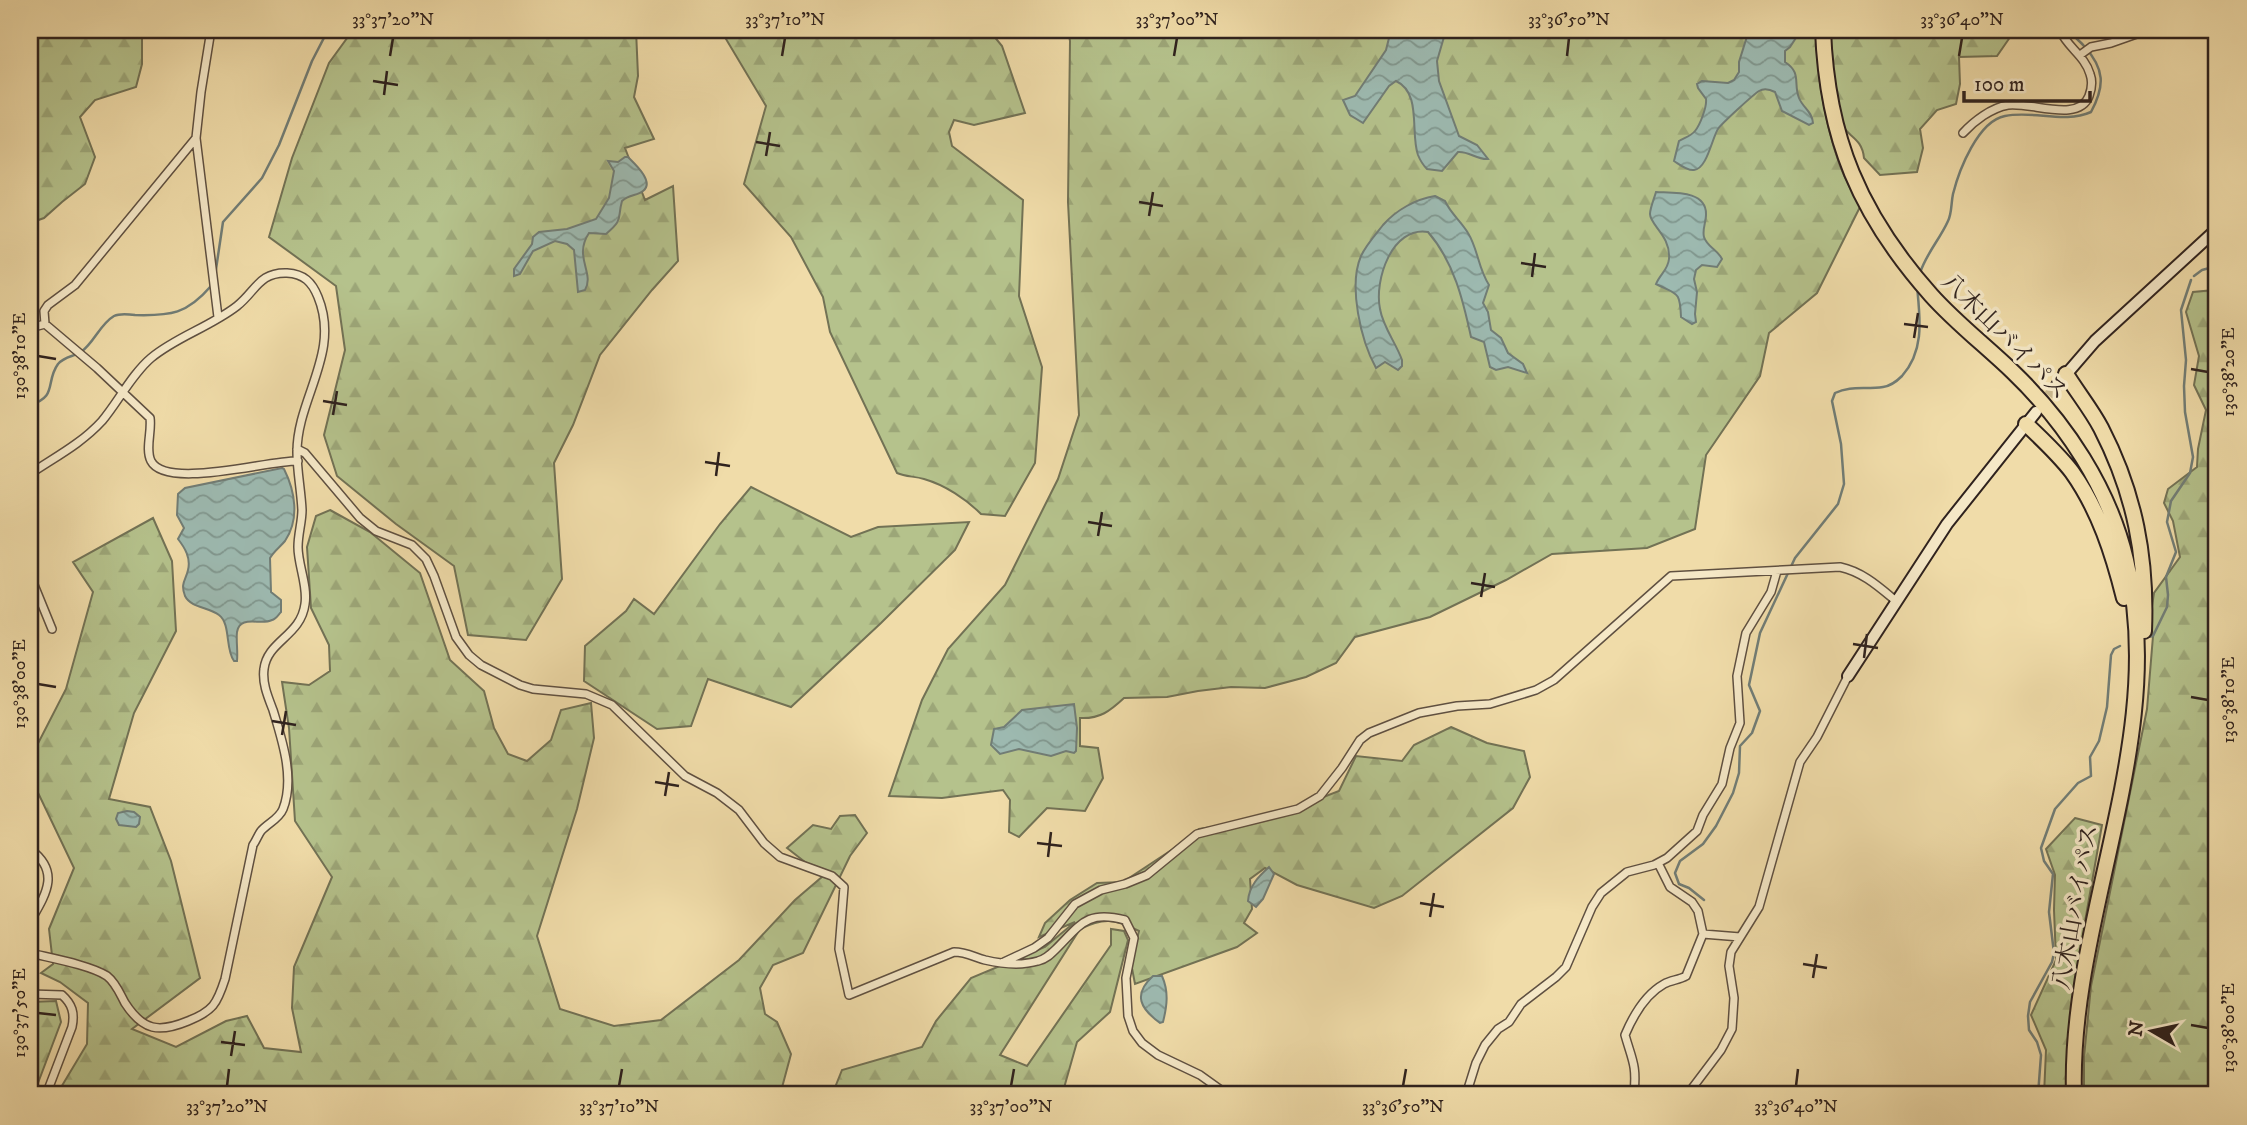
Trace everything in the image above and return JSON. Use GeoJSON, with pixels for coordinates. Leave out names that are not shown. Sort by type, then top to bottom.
{"type":"FeatureCollection","features":[{"type":"Feature","properties":{"kind":"highway","name":"八木山バイパス"},"geometry":{"type":"LineString","coordinates":[[1823,30],[1824,60],[1832,116],[1845,160],[1886,239],[1934,298],[2039,399],[2073,442],[2102,491],[2126,560],[2134,606],[2137,660],[2134,708],[2127,757],[2089,947],[2077,1032],[2074,1095]]}},
{"type":"Feature","properties":{"kind":"highway"},"geometry":{"type":"LineString","coordinates":[[2061,379],[2101,428],[2119,469],[2134,514],[2144,563],[2145,611],[2144,645],[2137,660]]}},
{"type":"Feature","properties":{"kind":"highway"},"geometry":{"type":"LineString","coordinates":[[2031,418],[2071,471],[2097,512],[2117,568],[2126,605],[2132,653],[2134,708]]}},
{"type":"Feature","properties":{"kind":"street"},"geometry":{"type":"LineString","coordinates":[[211,30],[197,138],[218,317]]}},
{"type":"Feature","properties":{"kind":"street"},"geometry":{"type":"LineString","coordinates":[[1962,134],[1991,110],[2005,106],[2023,104],[2067,111],[2086,103],[2092,86],[2088,68],[2080,54],[2065,41],[2060,30]]}},
{"type":"Feature","properties":{"kind":"street"},"geometry":{"type":"LineString","coordinates":[[2080,54],[2091,47],[2148,30],[2217,34]]}},
{"type":"Feature","properties":{"kind":"street"},"geometry":{"type":"LineString","coordinates":[[197,138],[75,285],[48,305],[44,311],[45,324],[150,418],[149,454],[151,463],[159,470],[182,474],[210,473],[298,461]]}},
{"type":"Feature","properties":{"kind":"street"},"geometry":{"type":"LineString","coordinates":[[2061,379],[2095,341],[2217,229]]}},
{"type":"Feature","properties":{"kind":"street"},"geometry":{"type":"LineString","coordinates":[[30,474],[77,445],[102,421],[149,359],[234,308],[261,279],[274,274],[290,273],[303,276],[313,285],[321,304],[324,348],[297,449],[302,513],[298,546],[306,602],[296,628],[271,650],[263,677],[283,743],[287,770],[286,795],[282,812],[260,832],[253,845],[219,1000],[204,1014],[190,1020],[166,1029],[152,1028],[139,1019],[106,976],[81,966],[30,953]]}},
{"type":"Feature","properties":{"kind":"street"},"geometry":{"type":"LineString","coordinates":[[30,328],[45,324]]}},
{"type":"Feature","properties":{"kind":"street"},"geometry":{"type":"LineString","coordinates":[[1687,1095],[1721,1050],[1732,1029],[1734,998],[1729,966],[1731,952],[1759,907],[1800,762],[1817,737],[1848,676],[1947,524],[2031,418]]}},
{"type":"Feature","properties":{"kind":"street"},"geometry":{"type":"LineString","coordinates":[[297,449],[305,453],[360,518],[376,531],[412,545],[426,559],[435,576],[456,637],[469,655],[481,665],[533,689],[586,694],[612,705],[685,776],[717,793],[739,810],[764,843],[780,857],[832,876],[844,887],[839,948],[849,995],[954,952],[966,952],[982,959],[1013,965],[1040,961],[1094,916],[1125,920],[1134,938],[1125,999],[1133,1031],[1158,1055],[1200,1075],[1228,1095]]}},
{"type":"Feature","properties":{"kind":"street"},"geometry":{"type":"LineString","coordinates":[[30,508],[30,547]]}},
{"type":"Feature","properties":{"kind":"street"},"geometry":{"type":"LineString","coordinates":[[30,567],[32,580],[52,629]]}},
{"type":"Feature","properties":{"kind":"street"},"geometry":{"type":"LineString","coordinates":[[1003,962],[1034,948],[1048,938],[1075,904],[1101,890],[1147,875],[1197,834],[1298,809],[1320,796],[1360,740],[1369,733],[1419,713],[1448,707],[1490,704],[1536,690],[1554,680],[1671,576],[1840,567],[1853,570],[1869,579],[1896,601]]}},
{"type":"Feature","properties":{"kind":"street"},"geometry":{"type":"LineString","coordinates":[[1466,1095],[1485,1045],[1498,1029],[1509,1022],[1521,1004],[1566,967],[1592,907],[1601,893],[1628,872],[1667,858],[1697,831],[1722,784],[1730,748],[1740,723],[1737,676],[1746,633],[1770,592],[1777,571]]}},
{"type":"Feature","properties":{"kind":"street"},"geometry":{"type":"LineString","coordinates":[[30,849],[41,857],[47,866],[48,881],[44,897],[30,922]]}},
{"type":"Feature","properties":{"kind":"street"},"geometry":{"type":"LineString","coordinates":[[1648,1095],[1640,1092],[1633,1094],[1636,1075],[1634,1058],[1625,1035],[1638,1009],[1654,990],[1666,982],[1686,976],[1703,934],[1698,911],[1692,902],[1670,887],[1658,863]]}},
{"type":"Feature","properties":{"kind":"street"},"geometry":{"type":"LineString","coordinates":[[1703,934],[1740,937]]}},
{"type":"Feature","properties":{"kind":"street"},"geometry":{"type":"LineString","coordinates":[[30,994],[62,995],[73,1010],[72,1027],[46,1095]]}},
{"type":"Feature","properties":{"kind":"green space"},"geometry":{"type":"Polygon","coordinates":[[[30,30],[145,30],[142,38],[142,64],[136,87],[95,100],[80,117],[95,157],[85,184],[44,218],[30,223],[30,30]]]}},
{"type":"Feature","properties":{"kind":"green space"},"geometry":{"type":"Polygon","coordinates":[[[353,30],[636,30],[638,76],[634,97],[654,139],[625,148],[645,200],[673,186],[678,261],[600,355],[573,425],[554,463],[562,579],[526,640],[468,635],[454,566],[337,476],[324,435],[345,350],[336,286],[269,237],[292,158],[329,63],[353,30]]]}},
{"type":"Feature","properties":{"kind":"green space"},"geometry":{"type":"Polygon","coordinates":[[[723,30],[989,30],[1002,46],[1025,113],[974,125],[954,120],[949,132],[952,146],[1023,200],[1019,296],[1042,367],[1035,463],[1005,516],[981,514],[940,485],[897,473],[830,332],[823,297],[791,237],[744,184],[766,106],[723,30]]]}},
{"type":"Feature","properties":{"kind":"green space"},"geometry":{"type":"Polygon","coordinates":[[[1068,30],[1816,30],[1825,114],[1841,169],[1860,207],[1817,293],[1769,333],[1760,376],[1706,455],[1695,529],[1647,548],[1552,554],[1430,617],[1355,637],[1336,663],[1306,677],[1265,688],[1231,687],[1167,697],[1124,698],[1104,713],[1080,718],[1080,746],[1098,748],[1103,778],[1085,811],[1047,808],[1019,837],[1009,832],[1010,800],[1003,790],[942,798],[889,796],[922,700],[948,649],[1005,585],[1058,479],[1079,415],[1068,202],[1068,30]]]}},
{"type":"Feature","properties":{"kind":"green space"},"geometry":{"type":"Polygon","coordinates":[[[1828,30],[2015,30],[1997,56],[1959,57],[1960,84],[1956,104],[1937,110],[1920,129],[1923,148],[1917,172],[1880,175],[1864,158],[1857,141],[1841,123],[1833,90],[1828,30]]]}},
{"type":"Feature","properties":{"kind":"green space"},"geometry":{"type":"Polygon","coordinates":[[[2193,292],[2217,292],[2217,306],[2214,309],[2217,314],[2217,1095],[2084,1095],[2084,1057],[2091,986],[2147,709],[2153,636],[2150,619],[2154,593],[2180,557],[2173,521],[2164,503],[2168,489],[2197,467],[2206,410],[2194,385],[2199,356],[2186,312],[2193,292]]]}},
{"type":"Feature","properties":{"kind":"green space"},"geometry":{"type":"Polygon","coordinates":[[[751,487],[851,537],[878,527],[969,522],[955,550],[791,707],[708,679],[691,726],[657,729],[584,681],[585,646],[626,611],[634,599],[654,614],[720,524],[751,487]]]}},
{"type":"Feature","properties":{"kind":"green space"},"geometry":{"type":"Polygon","coordinates":[[[330,510],[370,532],[420,573],[450,660],[484,691],[494,728],[508,754],[527,761],[551,740],[561,710],[591,703],[594,738],[577,809],[537,936],[560,1009],[614,1026],[661,1020],[739,960],[795,900],[823,876],[787,848],[813,825],[831,829],[840,816],[855,815],[867,833],[850,856],[803,953],[773,965],[760,988],[765,1014],[777,1022],[791,1054],[780,1095],[60,1095],[60,1089],[87,1044],[88,1003],[60,982],[41,973],[53,964],[49,929],[74,868],[30,776],[30,759],[66,689],[93,592],[73,562],[153,518],[172,561],[176,631],[134,713],[109,799],[150,807],[171,861],[200,978],[132,1029],[176,1047],[226,1021],[247,1016],[264,1048],[301,1052],[292,1008],[294,967],[332,877],[295,821],[289,728],[282,682],[309,685],[330,671],[329,645],[311,608],[307,547],[316,516],[330,510]]]}},
{"type":"Feature","properties":{"kind":"green space"},"geometry":{"type":"Polygon","coordinates":[[[1451,727],[1487,743],[1524,751],[1530,777],[1513,808],[1402,896],[1374,908],[1297,885],[1265,868],[1250,879],[1252,909],[1244,923],[1257,933],[1237,947],[1135,984],[1131,963],[1139,931],[1110,921],[1088,925],[1080,929],[1000,1055],[1027,1066],[1111,945],[1111,929],[1124,931],[1128,940],[1110,1012],[1077,1042],[1062,1095],[832,1095],[842,1070],[922,1047],[936,1021],[971,978],[1045,947],[1075,922],[1039,937],[1045,923],[1070,900],[1097,883],[1123,882],[1199,829],[1288,811],[1339,791],[1356,756],[1402,761],[1414,745],[1451,727]]]}},
{"type":"Feature","properties":{"kind":"green space"},"geometry":{"type":"Polygon","coordinates":[[[2075,818],[2102,825],[2086,916],[2067,1059],[2068,1095],[2044,1095],[2046,1050],[2031,1015],[2056,960],[2055,875],[2046,849],[2075,818]]]}},
{"type":"Feature","properties":{"kind":"green space"},"geometry":{"type":"Polygon","coordinates":[[[56,1001],[61,1022],[35,1091],[36,1095],[30,1095],[30,1002],[56,1001]]]}},
{"type":"Feature","properties":{"kind":"water"},"geometry":{"type":"Polygon","coordinates":[[[1391,30],[1446,30],[1437,61],[1439,81],[1459,136],[1477,145],[1488,159],[1458,152],[1442,171],[1427,169],[1418,155],[1414,114],[1409,95],[1396,81],[1389,86],[1363,123],[1350,115],[1343,100],[1355,96],[1386,50],[1391,30]]]}},
{"type":"Feature","properties":{"kind":"water"},"geometry":{"type":"Polygon","coordinates":[[[1749,30],[1801,30],[1785,51],[1785,62],[1794,70],[1797,93],[1813,123],[1809,125],[1782,111],[1775,92],[1761,90],[1718,129],[1699,168],[1686,168],[1674,161],[1679,141],[1695,131],[1704,111],[1706,99],[1697,84],[1702,81],[1728,83],[1734,80],[1739,72],[1739,62],[1749,30]]]}},
{"type":"Feature","properties":{"kind":"water"},"geometry":{"type":"Polygon","coordinates":[[[625,157],[643,173],[646,187],[641,193],[622,201],[618,222],[606,234],[589,233],[583,250],[588,277],[585,290],[578,292],[574,250],[567,244],[555,241],[533,251],[520,274],[514,276],[514,269],[532,244],[533,237],[539,232],[567,229],[596,219],[609,198],[614,171],[608,161],[618,162],[625,157]]]}},
{"type":"Feature","properties":{"kind":"water"},"geometry":{"type":"Polygon","coordinates":[[[1656,192],[1680,193],[1701,201],[1706,215],[1704,237],[1722,259],[1717,267],[1702,265],[1696,270],[1696,322],[1692,324],[1681,317],[1680,302],[1676,294],[1656,284],[1667,266],[1669,251],[1650,214],[1656,192]]]}},
{"type":"Feature","properties":{"kind":"water"},"geometry":{"type":"Polygon","coordinates":[[[1435,196],[1445,201],[1471,239],[1489,285],[1483,303],[1488,312],[1491,330],[1501,338],[1508,353],[1523,364],[1527,373],[1508,367],[1496,370],[1490,367],[1484,342],[1471,337],[1461,295],[1451,269],[1428,232],[1415,232],[1404,237],[1388,257],[1383,270],[1380,309],[1402,360],[1402,366],[1398,370],[1385,362],[1376,368],[1361,329],[1358,313],[1356,282],[1361,256],[1383,225],[1400,210],[1435,196]]]}},
{"type":"Feature","properties":{"kind":"water"},"geometry":{"type":"Polygon","coordinates":[[[282,468],[291,486],[294,514],[290,532],[270,558],[271,592],[281,600],[281,612],[267,622],[242,623],[237,632],[237,661],[234,661],[223,619],[215,612],[191,603],[185,596],[183,585],[189,561],[178,539],[184,528],[177,515],[178,494],[185,488],[282,468]]]}},
{"type":"Feature","properties":{"kind":"water"},"geometry":{"type":"Polygon","coordinates":[[[1074,704],[1077,728],[1074,753],[1066,751],[1051,756],[1019,749],[1000,754],[991,745],[994,729],[1004,727],[1022,710],[1074,704]]]}},
{"type":"Feature","properties":{"kind":"water"},"geometry":{"type":"Polygon","coordinates":[[[127,811],[140,817],[136,827],[119,825],[116,819],[118,813],[127,811]]]}},
{"type":"Feature","properties":{"kind":"water"},"geometry":{"type":"Polygon","coordinates":[[[1269,867],[1274,874],[1263,899],[1256,907],[1248,901],[1250,891],[1269,867]]]}},
{"type":"Feature","properties":{"kind":"water"},"geometry":{"type":"Polygon","coordinates":[[[1153,976],[1162,976],[1166,988],[1166,1010],[1163,1022],[1160,1023],[1144,1007],[1141,996],[1146,983],[1153,976]]]}},
{"type":"Feature","properties":{"kind":"waterway"},"geometry":{"type":"LineString","coordinates":[[215,276],[223,222],[262,178],[328,30]]}},
{"type":"Feature","properties":{"kind":"waterway"},"geometry":{"type":"LineString","coordinates":[[1920,273],[1949,218],[1953,194],[1965,160],[1986,127],[2005,116],[2070,117],[2091,112],[2099,94],[2099,70],[2091,54],[2070,30]]}},
{"type":"Feature","properties":{"kind":"waterway"},"geometry":{"type":"LineString","coordinates":[[2194,276],[2202,270],[2217,266]]}},
{"type":"Feature","properties":{"kind":"waterway"},"geometry":{"type":"LineString","coordinates":[[2148,637],[2153,636],[2167,607],[2166,577],[2176,552],[2167,522],[2171,501],[2190,473],[2193,457],[2185,412],[2186,360],[2181,310],[2191,280]]}},
{"type":"Feature","properties":{"kind":"waterway"},"geometry":{"type":"LineString","coordinates":[[30,405],[39,402],[48,393],[58,364],[86,348],[114,316],[169,314],[186,308],[211,286]]}},
{"type":"Feature","properties":{"kind":"waterway"},"geometry":{"type":"LineString","coordinates":[[1704,900],[1679,884],[1675,873],[1680,861],[1703,844],[1733,793],[1739,773],[1740,746],[1752,733],[1760,711],[1749,685],[1760,633],[1795,558],[1838,504],[1844,484],[1841,444],[1832,401],[1835,393],[1853,388],[1886,386],[1902,376],[1918,345],[1920,322],[1917,286]]}},
{"type":"Feature","properties":{"kind":"waterway"},"geometry":{"type":"LineString","coordinates":[[2038,1095],[2041,1055],[2029,1030],[2028,1016],[2030,1002],[2052,962],[2054,953],[2049,912],[2053,874],[2044,861],[2041,848],[2055,809],[2078,783],[2091,776],[2090,757],[2099,741],[2107,707],[2111,655],[2114,649],[2120,646]]}},
{"type":"Feature","properties":{"kind":"tunnel"},"geometry":{"type":"LineString","coordinates":[[2039,407],[2057,385]]}}]}
